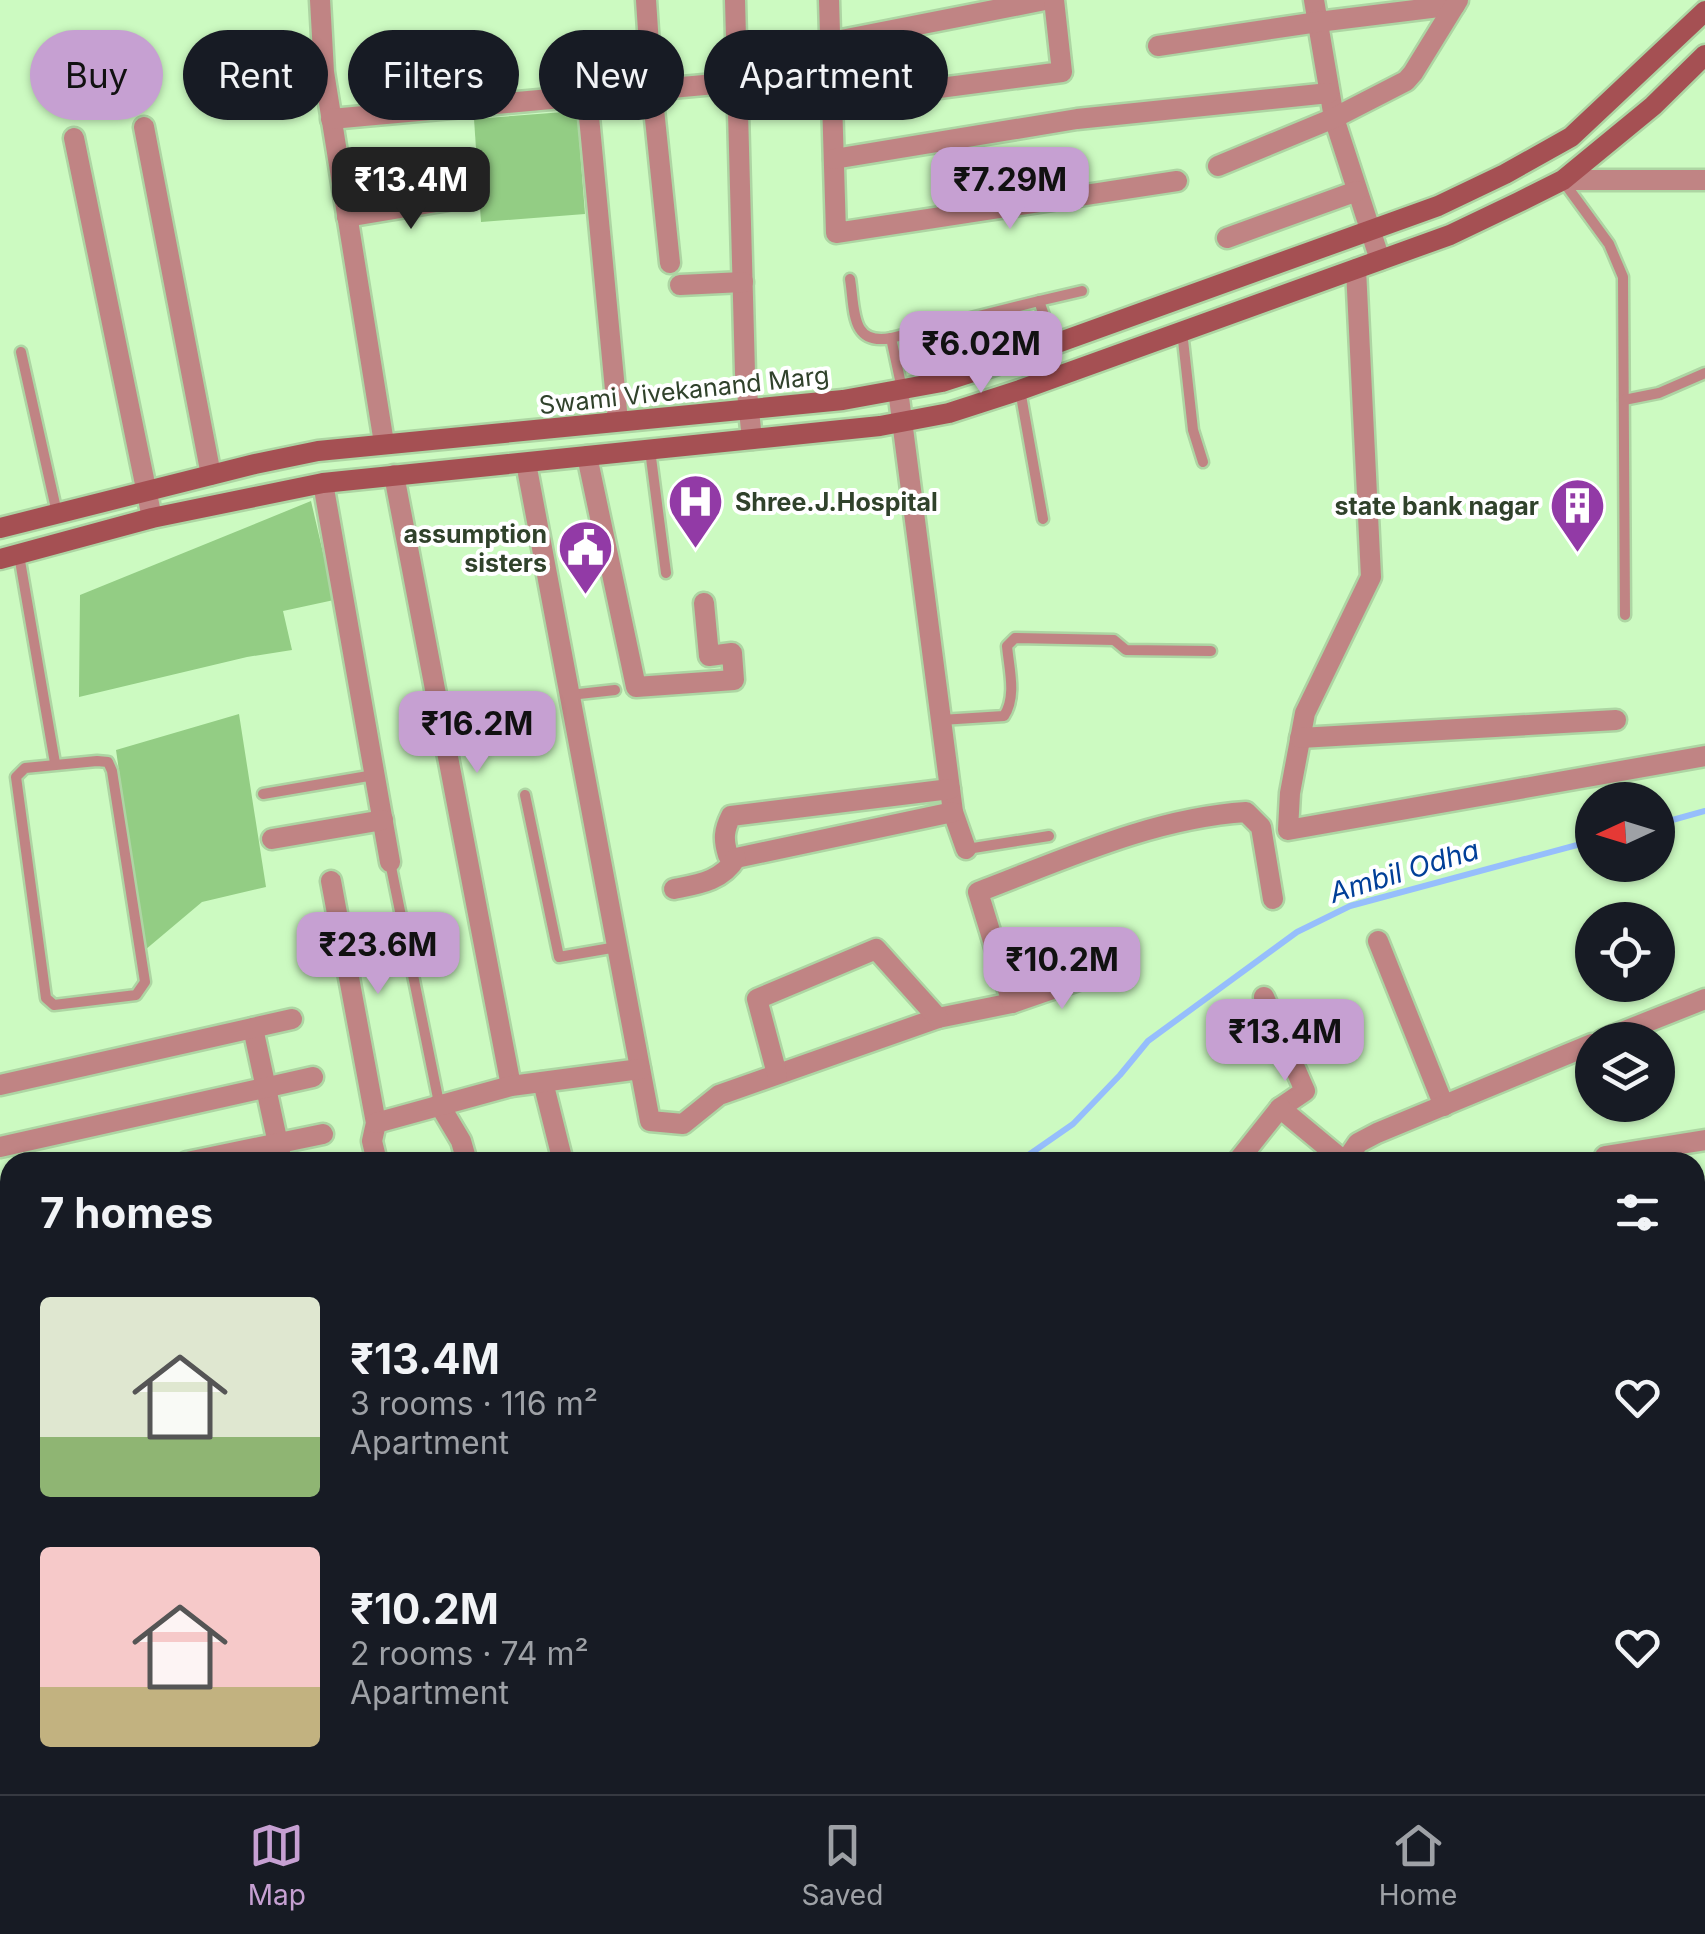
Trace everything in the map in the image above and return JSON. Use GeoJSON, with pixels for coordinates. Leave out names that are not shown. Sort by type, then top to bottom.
{"type":"FeatureCollection","features":[{"type":"Feature","properties":{"kind":"main road","name":"Swami Vivekanand Marg"},"geometry":{"type":"LineString","coordinates":[[0,528],[318,452],[843,400],[942,382],[1438,206],[1505,174],[1571,138],[1705,11]]}},
{"type":"Feature","properties":{"kind":"main road"},"geometry":{"type":"LineString","coordinates":[[10,556],[152,518],[323,483],[752,439],[902,422],[950,412],[1450,235],[1562,180],[1653,106],[1705,55]]}},
{"type":"Feature","properties":{"kind":"street"},"geometry":{"type":"LineString","coordinates":[[320,0],[324,72],[384,444]]}},
{"type":"Feature","properties":{"kind":"street"},"geometry":{"type":"LineString","coordinates":[[646,0],[648,30]]}},
{"type":"Feature","properties":{"kind":"street"},"geometry":{"type":"LineString","coordinates":[[735,0],[736,30]]}},
{"type":"Feature","properties":{"kind":"street"},"geometry":{"type":"LineString","coordinates":[[829,0],[830,30]]}},
{"type":"Feature","properties":{"kind":"street"},"geometry":{"type":"LineString","coordinates":[[892,30],[1045,0]]}},
{"type":"Feature","properties":{"kind":"street"},"geometry":{"type":"LineString","coordinates":[[948,87],[1062,72],[1054,0]]}},
{"type":"Feature","properties":{"kind":"street"},"geometry":{"type":"LineString","coordinates":[[1314,0],[1334,118],[1380,260]]}},
{"type":"Feature","properties":{"kind":"street"},"geometry":{"type":"LineString","coordinates":[[1158,46],[1457,2]]}},
{"type":"Feature","properties":{"kind":"street"},"geometry":{"type":"LineString","coordinates":[[1218,166],[1334,118],[1406,80],[1457,2]]}},
{"type":"Feature","properties":{"kind":"street"},"geometry":{"type":"LineString","coordinates":[[834,159],[1077,119],[1330,94]]}},
{"type":"Feature","properties":{"kind":"street"},"geometry":{"type":"LineString","coordinates":[[331,119],[539,100]]}},
{"type":"Feature","properties":{"kind":"street"},"geometry":{"type":"LineString","coordinates":[[589,120],[618,421]]}},
{"type":"Feature","properties":{"kind":"street"},"geometry":{"type":"LineString","coordinates":[[655,120],[670,264]]}},
{"type":"Feature","properties":{"kind":"street"},"geometry":{"type":"LineString","coordinates":[[739,120],[744,373],[752,439]]}},
{"type":"Feature","properties":{"kind":"street"},"geometry":{"type":"LineString","coordinates":[[833,120],[836,234],[1177,180]]}},
{"type":"Feature","properties":{"kind":"street"},"geometry":{"type":"LineString","coordinates":[[144,126],[212,475]]}},
{"type":"Feature","properties":{"kind":"street"},"geometry":{"type":"LineString","coordinates":[[74,138],[152,518]]}},
{"type":"Feature","properties":{"kind":"street"},"geometry":{"type":"LineString","coordinates":[[1562,180],[1705,180]]}},
{"type":"Feature","properties":{"kind":"street"},"geometry":{"type":"LineString","coordinates":[[1227,238],[1358,192]]}},
{"type":"Feature","properties":{"kind":"street"},"geometry":{"type":"LineString","coordinates":[[348,217],[466,197]]}},
{"type":"Feature","properties":{"kind":"street"},"geometry":{"type":"LineString","coordinates":[[1356,269],[1370,576],[1305,713],[1290,793],[1288,830],[1705,756]]}},
{"type":"Feature","properties":{"kind":"street"},"geometry":{"type":"LineString","coordinates":[[680,285],[743,282]]}},
{"type":"Feature","properties":{"kind":"street"},"geometry":{"type":"LineString","coordinates":[[900,390],[953,812],[966,849]]}},
{"type":"Feature","properties":{"kind":"street"},"geometry":{"type":"LineString","coordinates":[[588,456],[636,687],[734,680],[732,653],[709,656],[704,603]]}},
{"type":"Feature","properties":{"kind":"street"},"geometry":{"type":"LineString","coordinates":[[526,463],[650,1121],[684,1124],[719,1095],[938,1018],[1012,1002],[1096,974]]}},
{"type":"Feature","properties":{"kind":"street"},"geometry":{"type":"LineString","coordinates":[[394,475],[511,1086]]}},
{"type":"Feature","properties":{"kind":"street"},"geometry":{"type":"LineString","coordinates":[[323,483],[390,862]]}},
{"type":"Feature","properties":{"kind":"street"},"geometry":{"type":"LineString","coordinates":[[1300,738],[1616,720]]}},
{"type":"Feature","properties":{"kind":"street"},"geometry":{"type":"LineString","coordinates":[[950,789],[732,816],[725,828],[724,842],[728,855],[736,858],[953,812]]}},
{"type":"Feature","properties":{"kind":"street"},"geometry":{"type":"LineString","coordinates":[[1012,1002],[978,892],[1130,834],[1246,812],[1261,828],[1273,899]]}},
{"type":"Feature","properties":{"kind":"street"},"geometry":{"type":"LineString","coordinates":[[272,840],[382,820]]}},
{"type":"Feature","properties":{"kind":"street"},"geometry":{"type":"LineString","coordinates":[[674,889],[719,877],[736,858]]}},
{"type":"Feature","properties":{"kind":"street"},"geometry":{"type":"LineString","coordinates":[[332,880],[376,1123],[372,1141],[375,1152]]}},
{"type":"Feature","properties":{"kind":"street"},"geometry":{"type":"LineString","coordinates":[[1378,941],[1444,1106]]}},
{"type":"Feature","properties":{"kind":"street"},"geometry":{"type":"LineString","coordinates":[[777,1074],[757,999],[876,949],[938,1018]]}},
{"type":"Feature","properties":{"kind":"street"},"geometry":{"type":"LineString","coordinates":[[1246,1152],[1280,1108],[1305,1090],[1264,996]]}},
{"type":"Feature","properties":{"kind":"street"},"geometry":{"type":"LineString","coordinates":[[1646,1022],[1705,998]]}},
{"type":"Feature","properties":{"kind":"street"},"geometry":{"type":"LineString","coordinates":[[0,1085],[292,1019]]}},
{"type":"Feature","properties":{"kind":"street"},"geometry":{"type":"LineString","coordinates":[[253,1028],[280,1152]]}},
{"type":"Feature","properties":{"kind":"street"},"geometry":{"type":"LineString","coordinates":[[1352,1152],[1358,1143],[1575,1051]]}},
{"type":"Feature","properties":{"kind":"street"},"geometry":{"type":"LineString","coordinates":[[376,1123],[511,1086],[640,1069]]}},
{"type":"Feature","properties":{"kind":"street"},"geometry":{"type":"LineString","coordinates":[[0,1146],[313,1077]]}},
{"type":"Feature","properties":{"kind":"street"},"geometry":{"type":"LineString","coordinates":[[544,1082],[561,1152]]}},
{"type":"Feature","properties":{"kind":"street"},"geometry":{"type":"LineString","coordinates":[[439,1104],[464,1152]]}},
{"type":"Feature","properties":{"kind":"street"},"geometry":{"type":"LineString","coordinates":[[1280,1108],[1333,1152]]}},
{"type":"Feature","properties":{"kind":"street"},"geometry":{"type":"LineString","coordinates":[[282,1152],[322,1134]]}},
{"type":"Feature","properties":{"kind":"street"},"geometry":{"type":"LineString","coordinates":[[1629,1152],[1705,1140]]}},
{"type":"Feature","properties":{"kind":"lane"},"geometry":{"type":"LineString","coordinates":[[1562,180],[1609,244],[1622,278],[1625,615]]}},
{"type":"Feature","properties":{"kind":"lane"},"geometry":{"type":"LineString","coordinates":[[850,278],[858,329],[867,338],[880,340],[1082,291]]}},
{"type":"Feature","properties":{"kind":"lane"},"geometry":{"type":"LineString","coordinates":[[1039,301],[1054,344]]}},
{"type":"Feature","properties":{"kind":"lane"},"geometry":{"type":"LineString","coordinates":[[1182,332],[1193,430],[1204,462]]}},
{"type":"Feature","properties":{"kind":"lane"},"geometry":{"type":"LineString","coordinates":[[892,338],[900,390]]}},
{"type":"Feature","properties":{"kind":"lane"},"geometry":{"type":"LineString","coordinates":[[21,352],[57,514]]}},
{"type":"Feature","properties":{"kind":"lane"},"geometry":{"type":"LineString","coordinates":[[1624,400],[1660,393],[1705,373]]}},
{"type":"Feature","properties":{"kind":"lane"},"geometry":{"type":"LineString","coordinates":[[1020,390],[1044,519]]}},
{"type":"Feature","properties":{"kind":"lane"},"geometry":{"type":"LineString","coordinates":[[650,450],[666,573]]}},
{"type":"Feature","properties":{"kind":"lane"},"geometry":{"type":"LineString","coordinates":[[10,556],[55,763]]}},
{"type":"Feature","properties":{"kind":"lane"},"geometry":{"type":"LineString","coordinates":[[941,720],[1004,716],[1011,697],[1007,646],[1015,638],[1114,640],[1126,650],[1212,651]]}},
{"type":"Feature","properties":{"kind":"lane"},"geometry":{"type":"LineString","coordinates":[[568,695],[615,690]]}},
{"type":"Feature","properties":{"kind":"lane"},"geometry":{"type":"LineString","coordinates":[[108,762],[112,771],[145,982],[136,995],[62,1006],[54,1006],[46,998],[16,777],[25,768],[55,763],[108,762]]}},
{"type":"Feature","properties":{"kind":"lane"},"geometry":{"type":"LineString","coordinates":[[263,794],[374,775]]}},
{"type":"Feature","properties":{"kind":"lane"},"geometry":{"type":"LineString","coordinates":[[525,795],[559,956],[616,946]]}},
{"type":"Feature","properties":{"kind":"lane"},"geometry":{"type":"LineString","coordinates":[[966,849],[1049,836]]}},
{"type":"Feature","properties":{"kind":"lane"},"geometry":{"type":"LineString","coordinates":[[390,862],[439,1104]]}},
{"type":"Feature","properties":{"kind":"green space"},"geometry":{"type":"Polygon","coordinates":[[[539,114],[539,120],[578,120],[585,214],[481,222],[474,120],[519,120],[519,116],[539,114]]]}},
{"type":"Feature","properties":{"kind":"green space"},"geometry":{"type":"Polygon","coordinates":[[[311,501],[334,600],[283,611],[292,650],[79,697],[80,595],[311,501]]]}},
{"type":"Feature","properties":{"kind":"green space"},"geometry":{"type":"Polygon","coordinates":[[[239,714],[266,887],[202,902],[145,950],[116,750],[239,714]]]}},
{"type":"Feature","properties":{"kind":"waterway","name":"Ambil Odha"},"geometry":{"type":"LineString","coordinates":[[1675,819],[1705,811]]}},
{"type":"Feature","properties":{"kind":"waterway","name":"Ambil Odha"},"geometry":{"type":"LineString","coordinates":[[1033,1152],[1073,1124],[1148,1041],[1297,932],[1350,906],[1575,846]]}},
{"type":"Feature","properties":{"kind":"place","name":"Shree.J.Hospital"},"geometry":{"type":"Point","coordinates":[696,551]}},
{"type":"Feature","properties":{"kind":"place","name":"state bank nagar"},"geometry":{"type":"Point","coordinates":[1578,555]}},
{"type":"Feature","properties":{"kind":"place","name":"assumption sisters"},"geometry":{"type":"Point","coordinates":[586,597]}}]}
